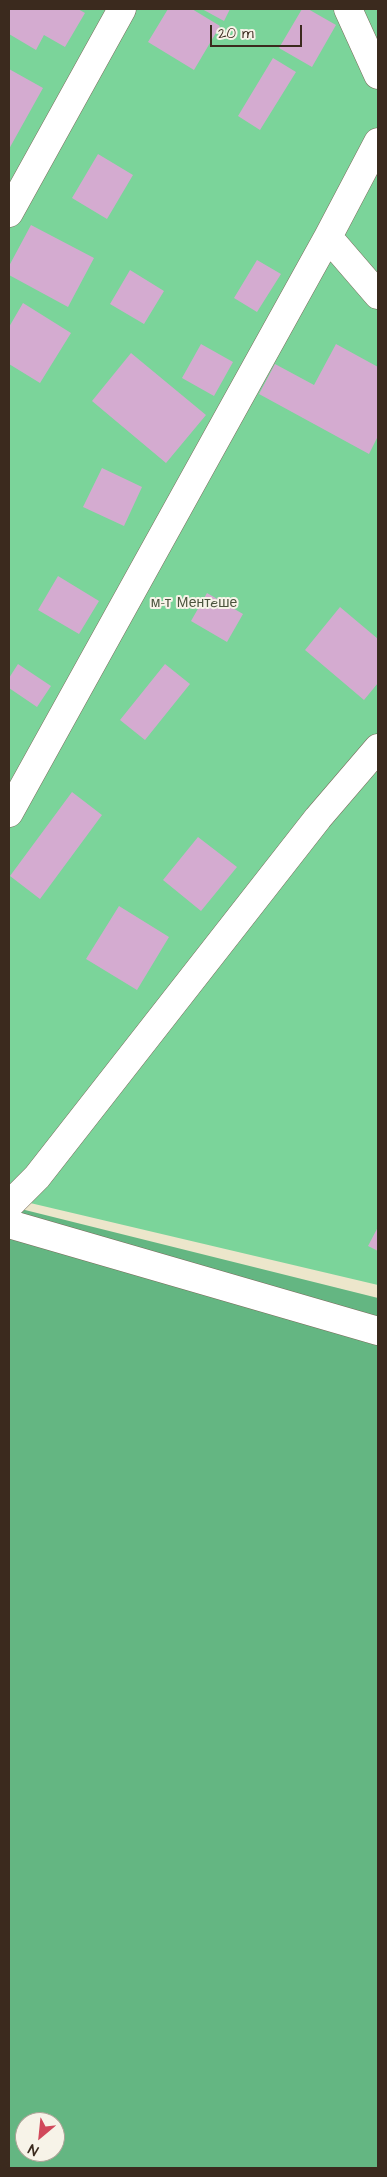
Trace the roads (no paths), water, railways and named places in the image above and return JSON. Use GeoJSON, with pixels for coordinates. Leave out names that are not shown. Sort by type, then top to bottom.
{"type":"FeatureCollection","features":[{"type":"Feature","properties":{"kind":"street"},"geometry":{"type":"LineString","coordinates":[[9,213],[122,9]]}},
{"type":"Feature","properties":{"kind":"street"},"geometry":{"type":"LineString","coordinates":[[348,9],[378,75]]}},
{"type":"Feature","properties":{"kind":"street"},"geometry":{"type":"LineString","coordinates":[[9,813],[328,237],[378,142]]}},
{"type":"Feature","properties":{"kind":"street"},"geometry":{"type":"LineString","coordinates":[[328,237],[378,296]]}},
{"type":"Feature","properties":{"kind":"street"},"geometry":{"type":"LineString","coordinates":[[9,1205],[37,1177],[318,818],[378,748]]}},
{"type":"Feature","properties":{"kind":"street"},"geometry":{"type":"LineString","coordinates":[[9,1224],[378,1331]]}},
{"type":"Feature","properties":{"kind":"park label","name":"м-т Ментeше"},"geometry":{"type":"Point","coordinates":[194,604]}}]}
